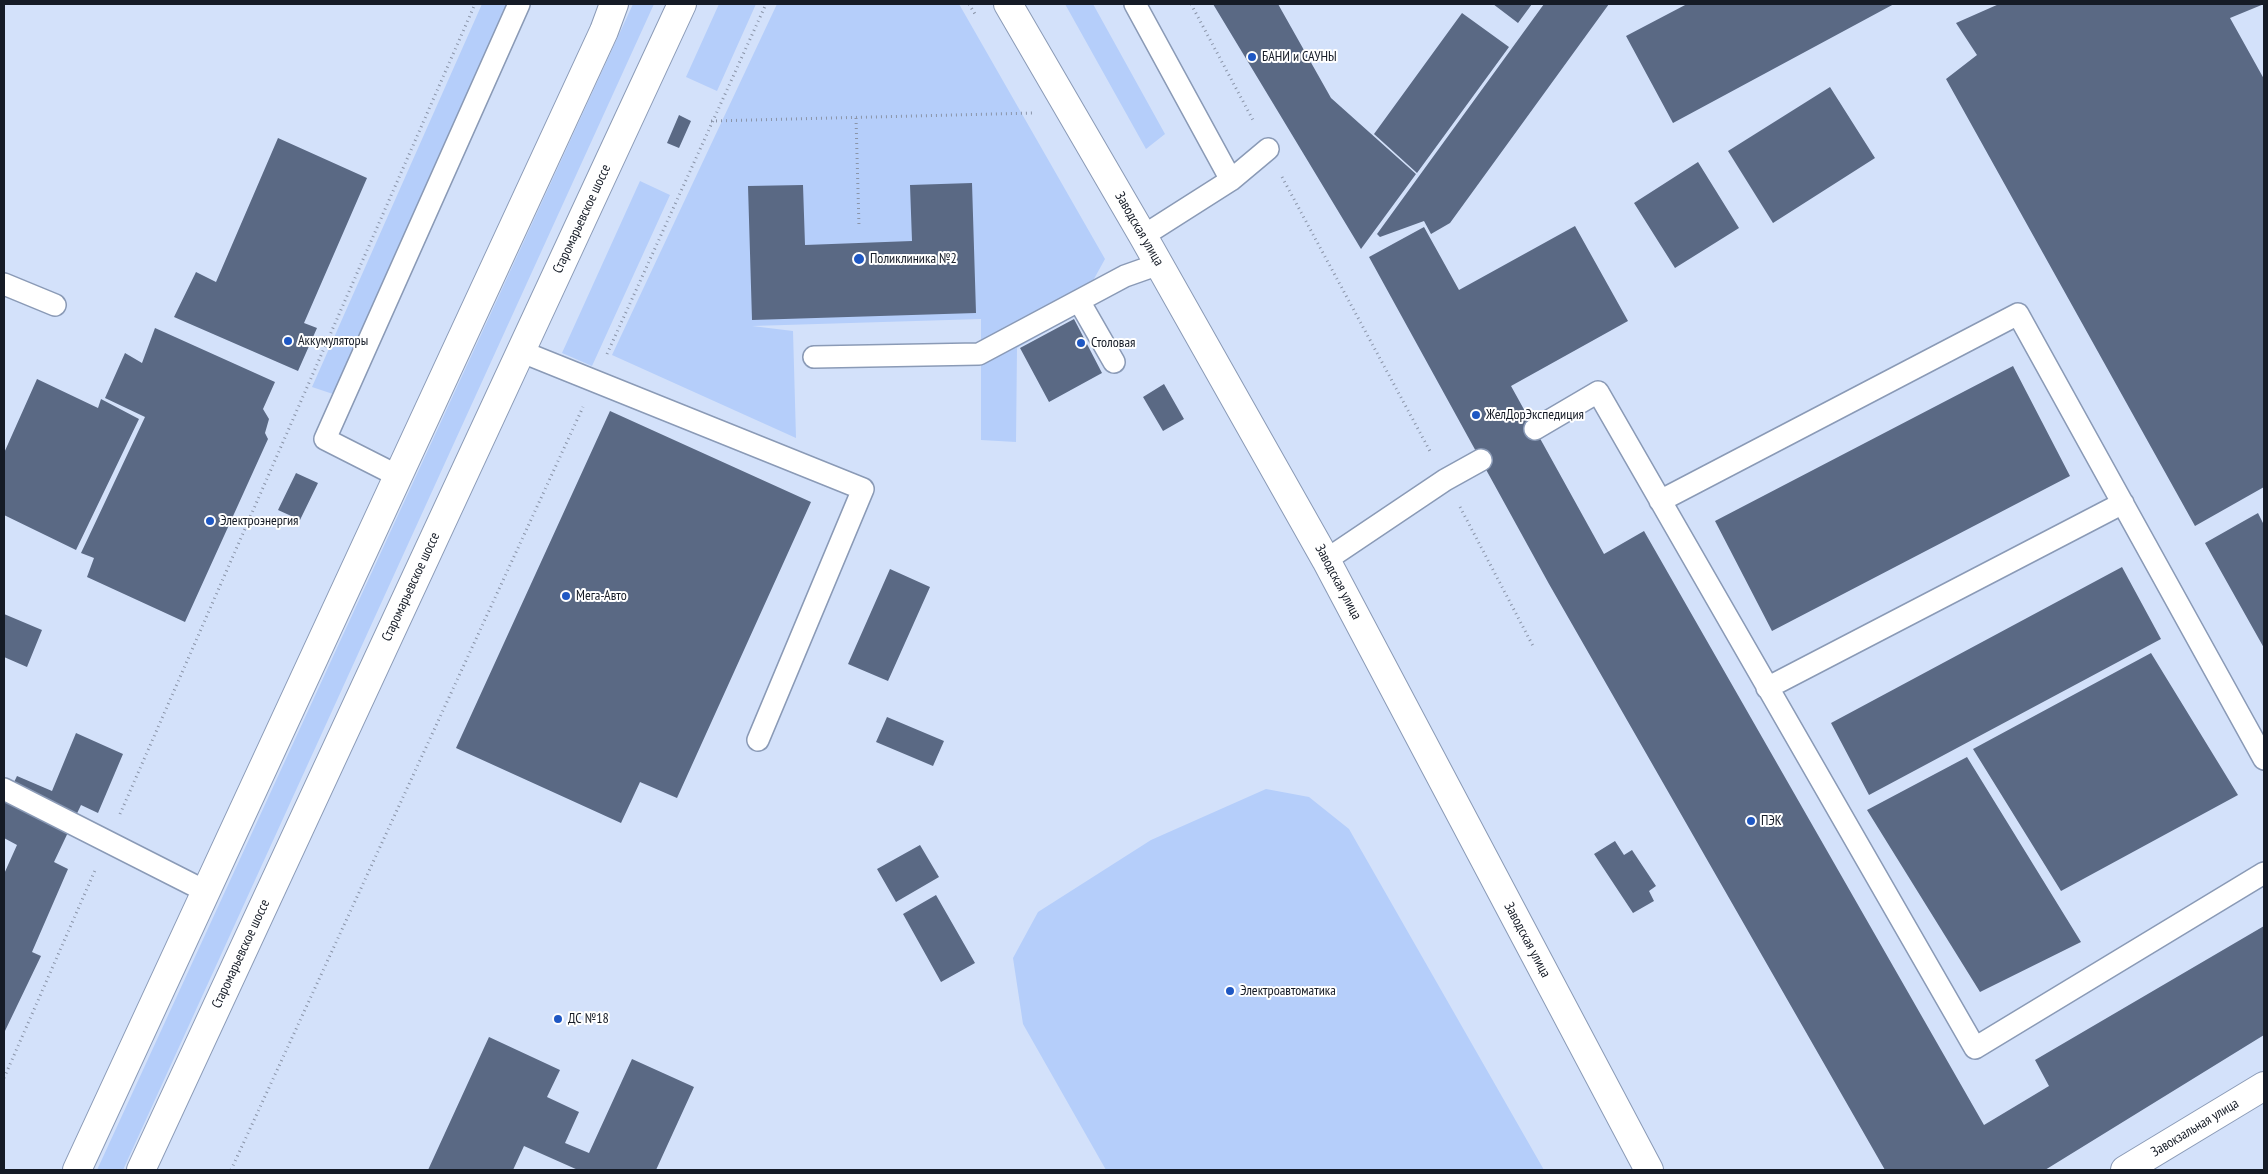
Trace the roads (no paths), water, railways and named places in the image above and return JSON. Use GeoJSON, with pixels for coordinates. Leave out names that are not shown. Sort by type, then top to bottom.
{"type":"FeatureCollection","features":[{"type":"Feature","properties":{"kind":"main road"},"geometry":{"type":"LineString","coordinates":[[77,1170],[604,30],[614,4]]}},
{"type":"Feature","properties":{"kind":"main road","name":"Старомарьевское шоссе"},"geometry":{"type":"LineString","coordinates":[[141,1170],[682,4]]}},
{"type":"Feature","properties":{"kind":"main road","name":"Заводская улица"},"geometry":{"type":"LineString","coordinates":[[1008,4],[1160,264],[1326,560],[1649,1170]]}},
{"type":"Feature","properties":{"kind":"main road","name":"Завокзальная улица"},"geometry":{"type":"LineString","coordinates":[[2125,1170],[2264,1086]]}},
{"type":"Feature","properties":{"kind":"lane"},"geometry":{"type":"LineString","coordinates":[[398,476],[325,439],[519,4]]}},
{"type":"Feature","properties":{"kind":"lane"},"geometry":{"type":"LineString","coordinates":[[1135,4],[1231,180]]}},
{"type":"Feature","properties":{"kind":"lane"},"geometry":{"type":"LineString","coordinates":[[1143,236],[1231,180],[1268,149]]}},
{"type":"Feature","properties":{"kind":"lane"},"geometry":{"type":"LineString","coordinates":[[814,357],[979,354],[1125,276],[1160,264]]}},
{"type":"Feature","properties":{"kind":"lane"},"geometry":{"type":"LineString","coordinates":[[4,284],[55,305]]}},
{"type":"Feature","properties":{"kind":"lane"},"geometry":{"type":"LineString","coordinates":[[1079,301],[1114,362]]}},
{"type":"Feature","properties":{"kind":"lane"},"geometry":{"type":"LineString","coordinates":[[1660,501],[2018,314],[2264,759]]}},
{"type":"Feature","properties":{"kind":"lane"},"geometry":{"type":"LineString","coordinates":[[520,351],[863,489],[758,740]]}},
{"type":"Feature","properties":{"kind":"lane"},"geometry":{"type":"LineString","coordinates":[[1535,429],[1598,392],[1975,1048],[2264,873]]}},
{"type":"Feature","properties":{"kind":"lane"},"geometry":{"type":"LineString","coordinates":[[1326,560],[1445,480],[1480,460]]}},
{"type":"Feature","properties":{"kind":"lane"},"geometry":{"type":"LineString","coordinates":[[1767,688],[2123,503]]}},
{"type":"Feature","properties":{"kind":"lane"},"geometry":{"type":"LineString","coordinates":[[4,790],[206,892]]}},
{"type":"Feature","properties":{"kind":"place","name":"БАНИ и САУНЫ"},"geometry":{"type":"Point","coordinates":[1252,57]}},
{"type":"Feature","properties":{"kind":"place","name":"Поликлиника №2"},"geometry":{"type":"Point","coordinates":[859,259]}},
{"type":"Feature","properties":{"kind":"place","name":"Аккумуляторы"},"geometry":{"type":"Point","coordinates":[288,341]}},
{"type":"Feature","properties":{"kind":"place","name":"Столовая"},"geometry":{"type":"Point","coordinates":[1081,343]}},
{"type":"Feature","properties":{"kind":"place","name":"ЖелДорЭкспедиция"},"geometry":{"type":"Point","coordinates":[1476,415]}},
{"type":"Feature","properties":{"kind":"place","name":"Электроэнергия"},"geometry":{"type":"Point","coordinates":[210,521]}},
{"type":"Feature","properties":{"kind":"place","name":"Мега-Авто"},"geometry":{"type":"Point","coordinates":[566,596]}},
{"type":"Feature","properties":{"kind":"place","name":"ПЭК"},"geometry":{"type":"Point","coordinates":[1751,821]}},
{"type":"Feature","properties":{"kind":"place","name":"Электроавтоматика"},"geometry":{"type":"Point","coordinates":[1230,991]}},
{"type":"Feature","properties":{"kind":"place","name":"ДС №18"},"geometry":{"type":"Point","coordinates":[558,1019]}}]}
